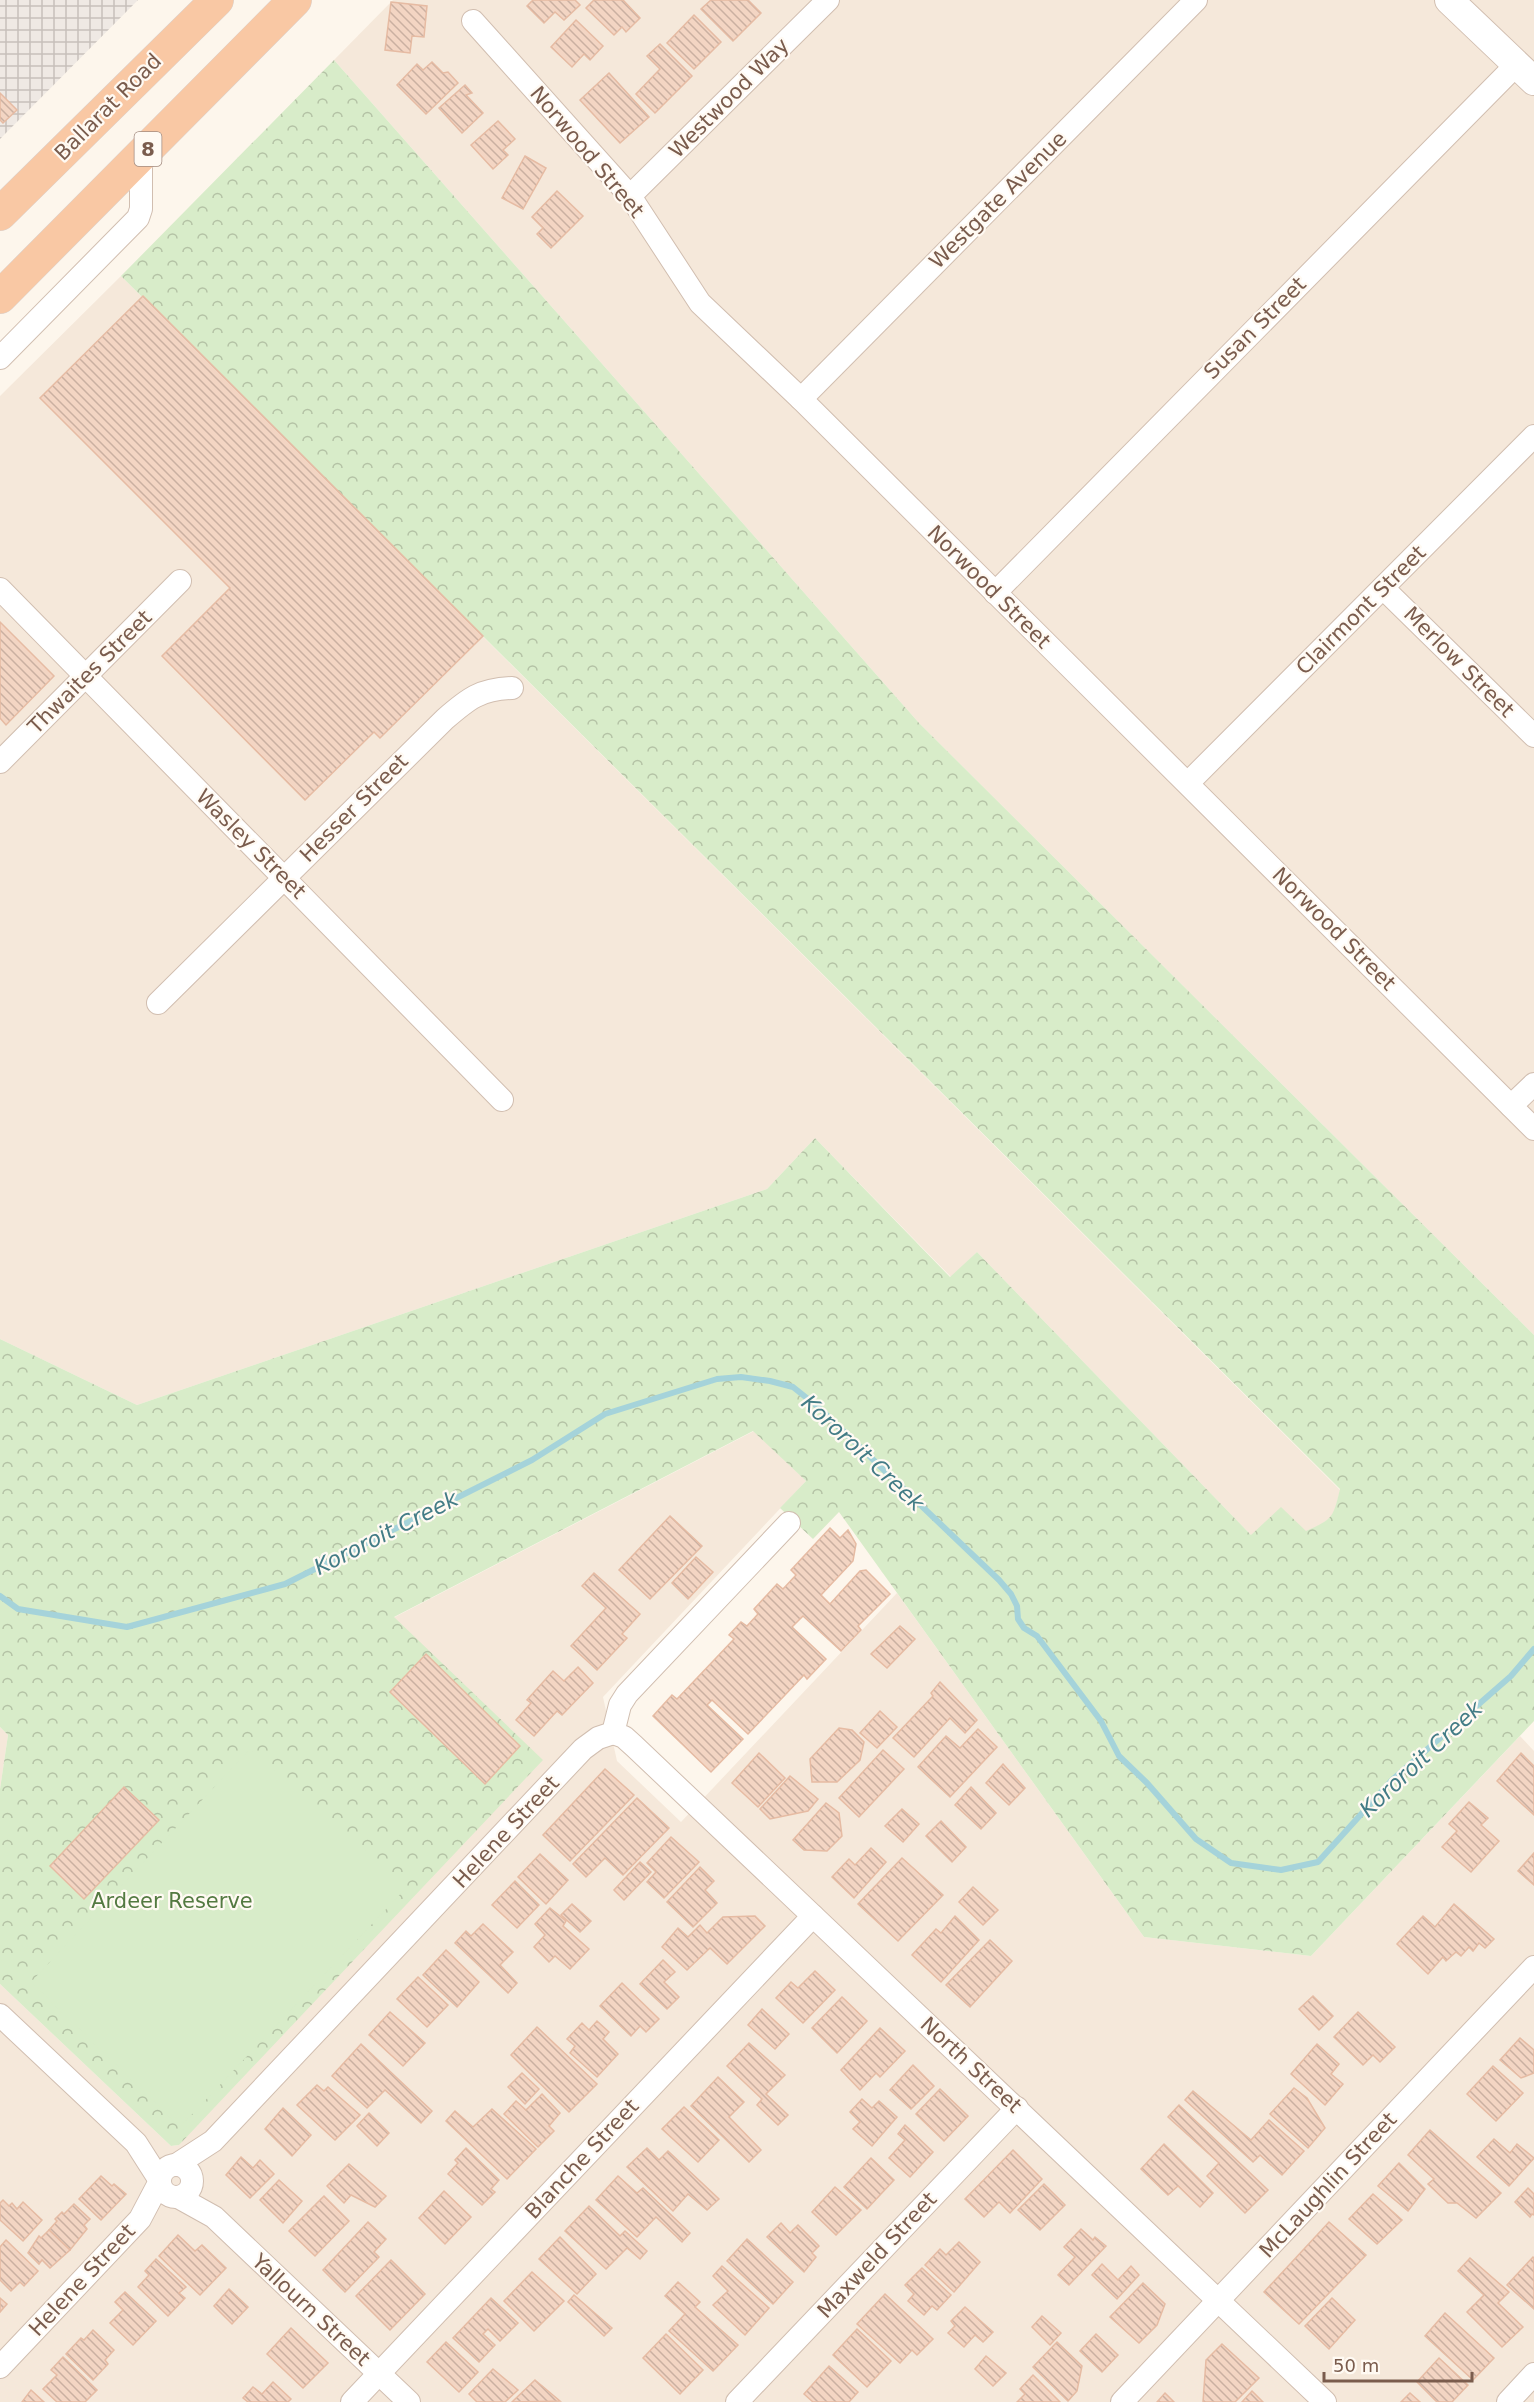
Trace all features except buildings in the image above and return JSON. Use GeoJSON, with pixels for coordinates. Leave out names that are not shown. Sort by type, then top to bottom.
{"type":"FeatureCollection","features":[{"type":"Feature","properties":{"kind":"highway","name":"Ballarat Road"},"geometry":{"type":"LineString","coordinates":[[0,214],[217,0]]}},
{"type":"Feature","properties":{"kind":"highway","name":"8"},"geometry":{"type":"LineString","coordinates":[[0,297],[295,0]]}},
{"type":"Feature","properties":{"kind":"street","name":"Westgate Avenue"},"geometry":{"type":"LineString","coordinates":[[801,399],[1196,0]]}},
{"type":"Feature","properties":{"kind":"street"},"geometry":{"type":"LineString","coordinates":[[1449,0],[1525,72]]}},
{"type":"Feature","properties":{"kind":"street","name":"Westwood Way"},"geometry":{"type":"LineString","coordinates":[[630,196],[813,5]]}},
{"type":"Feature","properties":{"kind":"street","name":"Norwood Street"},"geometry":{"type":"LineString","coordinates":[[473,21],[630,196],[699,303],[801,399],[1534,1129]]}},
{"type":"Feature","properties":{"kind":"street","name":"Susan Street"},"geometry":{"type":"LineString","coordinates":[[995,593],[1525,72]]}},
{"type":"Feature","properties":{"kind":"street"},"geometry":{"type":"LineString","coordinates":[[0,358],[138,218],[141,209],[141,155]]}},
{"type":"Feature","properties":{"kind":"street","name":"Clairmont Street"},"geometry":{"type":"LineString","coordinates":[[1188,783],[1534,436]]}},
{"type":"Feature","properties":{"kind":"street","name":"Thwaites Street"},"geometry":{"type":"LineString","coordinates":[[0,762],[180,581]]}},
{"type":"Feature","properties":{"kind":"street","name":"Merlow Street"},"geometry":{"type":"LineString","coordinates":[[1383,588],[1534,736]]}},
{"type":"Feature","properties":{"kind":"street","name":"Wasley Street"},"geometry":{"type":"LineString","coordinates":[[0,589],[502,1100]]}},
{"type":"Feature","properties":{"kind":"street","name":"Hesser Street"},"geometry":{"type":"LineString","coordinates":[[158,1003],[467,699],[492,688],[512,688]]}},
{"type":"Feature","properties":{"kind":"street"},"geometry":{"type":"LineString","coordinates":[[1511,1106],[1534,1084]]}},
{"type":"Feature","properties":{"kind":"street"},"geometry":{"type":"LineString","coordinates":[[613,1733],[620,1706],[627,1694],[789,1523]]}},
{"type":"Feature","properties":{"kind":"street","name":"North Street"},"geometry":{"type":"LineString","coordinates":[[613,1733],[624,1737],[634,1746],[1325,2402]]}},
{"type":"Feature","properties":{"kind":"street","name":"Helene Street"},"geometry":{"type":"LineString","coordinates":[[0,2367],[583,1749],[598,1738],[613,1733]]}},
{"type":"Feature","properties":{"kind":"street","name":"Blanche Street"},"geometry":{"type":"LineString","coordinates":[[352,2402],[813,1916]]}},
{"type":"Feature","properties":{"kind":"street","name":"McLaughlin Street"},"geometry":{"type":"LineString","coordinates":[[1122,2402],[1534,1967]]}},
{"type":"Feature","properties":{"kind":"street","name":"Yallourn Street"},"geometry":{"type":"LineString","coordinates":[[0,2015],[409,2402]]}},
{"type":"Feature","properties":{"kind":"street","name":"Maxweld Street"},"geometry":{"type":"LineString","coordinates":[[737,2402],[1017,2108]]}},
{"type":"Feature","properties":{"kind":"street"},"geometry":{"type":"LineString","coordinates":[[1508,2402],[1534,2374]]}},
{"type":"Feature","properties":{"kind":"shaded area"},"geometry":{"type":"Polygon","coordinates":[[[0,0],[138,0],[0,139],[0,0]]]}},
{"type":"Feature","properties":{"kind":"shaded area"},"geometry":{"type":"Polygon","coordinates":[[[393,0],[1534,0],[1534,1335],[919,723],[334,60],[393,0]]]}},
{"type":"Feature","properties":{"kind":"shaded area"},"geometry":{"type":"Polygon","coordinates":[[[121,276],[1340,1490],[1334,1514],[1324,1523],[1306,1532],[1251,1535],[977,1252],[951,1277],[815,1138],[767,1189],[137,1405],[0,1339],[0,396],[121,276]]]}},
{"type":"Feature","properties":{"kind":"shaded area"},"geometry":{"type":"Polygon","coordinates":[[[754,1431],[806,1481],[603,1697],[617,1761],[681,1822],[897,1593],[1144,1937],[1311,1956],[1520,1736],[1534,1751],[1534,2402],[0,2402],[0,1984],[171,2146],[179,2145],[393,1618],[754,1431]]]}},
{"type":"Feature","properties":{"kind":"shaded area"},"geometry":{"type":"Polygon","coordinates":[[[0,1727],[8,1735],[0,1789],[0,1727]]]}},
{"type":"Feature","properties":{"kind":"green space","name":"Ardeer Reserve"},"geometry":{"type":"Polygon","coordinates":[[[334,60],[919,723],[1534,1335],[1534,1721],[1311,1956],[1144,1937],[839,1512],[813,1539],[780,1508],[806,1481],[753,1431],[394,1617],[543,1760],[179,2145],[171,2146],[0,1984],[0,1789],[8,1735],[0,1727],[0,1339],[137,1405],[767,1189],[815,1138],[950,1277],[977,1252],[1251,1535],[1281,1507],[1306,1531],[1322,1523],[1333,1512],[1340,1489],[121,276],[334,60]]]}},
{"type":"Feature","properties":{"kind":"green space","name":"Ardeer Reserve"},"geometry":{"type":"Polygon","coordinates":[[[250,1749],[407,1887],[180,2127],[31,1982],[250,1749]]]}},
{"type":"Feature","properties":{"kind":"waterway","name":"Kororoit Creek"},"geometry":{"type":"LineString","coordinates":[[0,1596],[18,1609],[127,1627],[285,1584],[532,1460],[605,1414],[717,1379],[741,1377],[793,1387],[818,1407],[999,1580],[1011,1594],[1017,1606],[1018,1619],[1024,1628],[1037,1636],[1101,1721],[1119,1756],[1147,1783],[1196,1839],[1231,1863],[1281,1870],[1318,1862],[1392,1780],[1511,1676],[1534,1649]]}}]}
